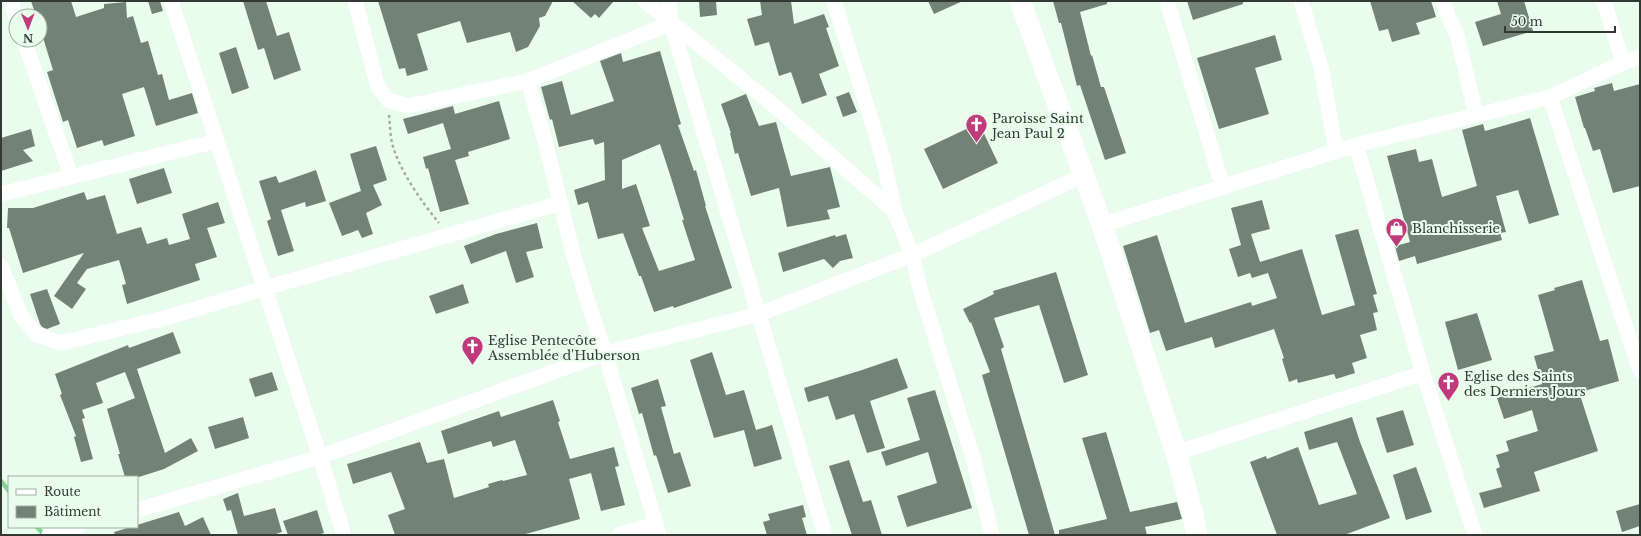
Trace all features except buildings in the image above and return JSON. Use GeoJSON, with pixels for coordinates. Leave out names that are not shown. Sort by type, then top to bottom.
{"type":"FeatureCollection","features":[{"type":"Feature","properties":{"kind":"street"},"geometry":{"type":"LineString","coordinates":[[171,1],[320,457],[344,535]]}},
{"type":"Feature","properties":{"kind":"street"},"geometry":{"type":"LineString","coordinates":[[355,1],[378,87],[388,100],[408,106],[528,81],[671,23]]}},
{"type":"Feature","properties":{"kind":"street"},"geometry":{"type":"LineString","coordinates":[[645,1],[778,109],[895,212]]}},
{"type":"Feature","properties":{"kind":"street"},"geometry":{"type":"LineString","coordinates":[[669,1],[671,23],[825,535]]}},
{"type":"Feature","properties":{"kind":"street"},"geometry":{"type":"LineString","coordinates":[[834,1],[883,158],[895,212],[912,255],[921,292],[972,458],[992,535]]}},
{"type":"Feature","properties":{"kind":"street"},"geometry":{"type":"LineString","coordinates":[[1020,1],[1102,225],[1176,453],[1197,535]]}},
{"type":"Feature","properties":{"kind":"street"},"geometry":{"type":"LineString","coordinates":[[1167,1],[1223,188]]}},
{"type":"Feature","properties":{"kind":"street"},"geometry":{"type":"LineString","coordinates":[[1301,1],[1321,67],[1336,151]]}},
{"type":"Feature","properties":{"kind":"street"},"geometry":{"type":"LineString","coordinates":[[1443,1],[1457,35],[1476,116]]}},
{"type":"Feature","properties":{"kind":"street"},"geometry":{"type":"LineString","coordinates":[[1604,1],[1623,62]]}},
{"type":"Feature","properties":{"kind":"street"},"geometry":{"type":"LineString","coordinates":[[27,48],[71,176]]}},
{"type":"Feature","properties":{"kind":"street"},"geometry":{"type":"LineString","coordinates":[[1102,225],[1356,145],[1550,97],[1623,62],[1640,57]]}},
{"type":"Feature","properties":{"kind":"street"},"geometry":{"type":"LineString","coordinates":[[528,81],[575,260],[605,353],[658,529],[619,535]]}},
{"type":"Feature","properties":{"kind":"street"},"geometry":{"type":"LineString","coordinates":[[1550,97],[1640,371]]}},
{"type":"Feature","properties":{"kind":"street"},"geometry":{"type":"LineString","coordinates":[[1,194],[217,141]]}},
{"type":"Feature","properties":{"kind":"street"},"geometry":{"type":"LineString","coordinates":[[1356,145],[1423,373],[1475,535]]}},
{"type":"Feature","properties":{"kind":"street"},"geometry":{"type":"LineString","coordinates":[[138,510],[320,457],[605,353],[759,314],[912,255],[1084,175]]}},
{"type":"Feature","properties":{"kind":"street"},"geometry":{"type":"LineString","coordinates":[[1,266],[21,316],[37,335],[61,343],[169,317],[265,288],[561,204]]}},
{"type":"Feature","properties":{"kind":"street"},"geometry":{"type":"LineString","coordinates":[[1176,453],[1423,373]]}},
{"type":"Feature","properties":{"kind":"street"},"geometry":{"type":"LineString","coordinates":[[49,535],[74,528]]}},
{"type":"Feature","properties":{"kind":"path"},"geometry":{"type":"LineString","coordinates":[[388,100],[392,143],[397,159],[427,208],[450,235]]}},
{"type":"Feature","properties":{"kind":"waterway"},"geometry":{"type":"LineString","coordinates":[[1,481],[8,490]]}},
{"type":"Feature","properties":{"kind":"waterway"},"geometry":{"type":"LineString","coordinates":[[38,528],[44,535]]}},
{"type":"Feature","properties":{"kind":"place","name":"Paroisse Saint Jean Paul 2"},"geometry":{"type":"Point","coordinates":[976,144]}},
{"type":"Feature","properties":{"kind":"place","name":"Blanchisserie"},"geometry":{"type":"Point","coordinates":[1397,248]}},
{"type":"Feature","properties":{"kind":"place","name":"Eglise Pentecôte Assemblée d'Huberson"},"geometry":{"type":"Point","coordinates":[472,366]}},
{"type":"Feature","properties":{"kind":"place","name":"Eglise des Saints des Derniers Jours"},"geometry":{"type":"Point","coordinates":[1448,402]}}]}
